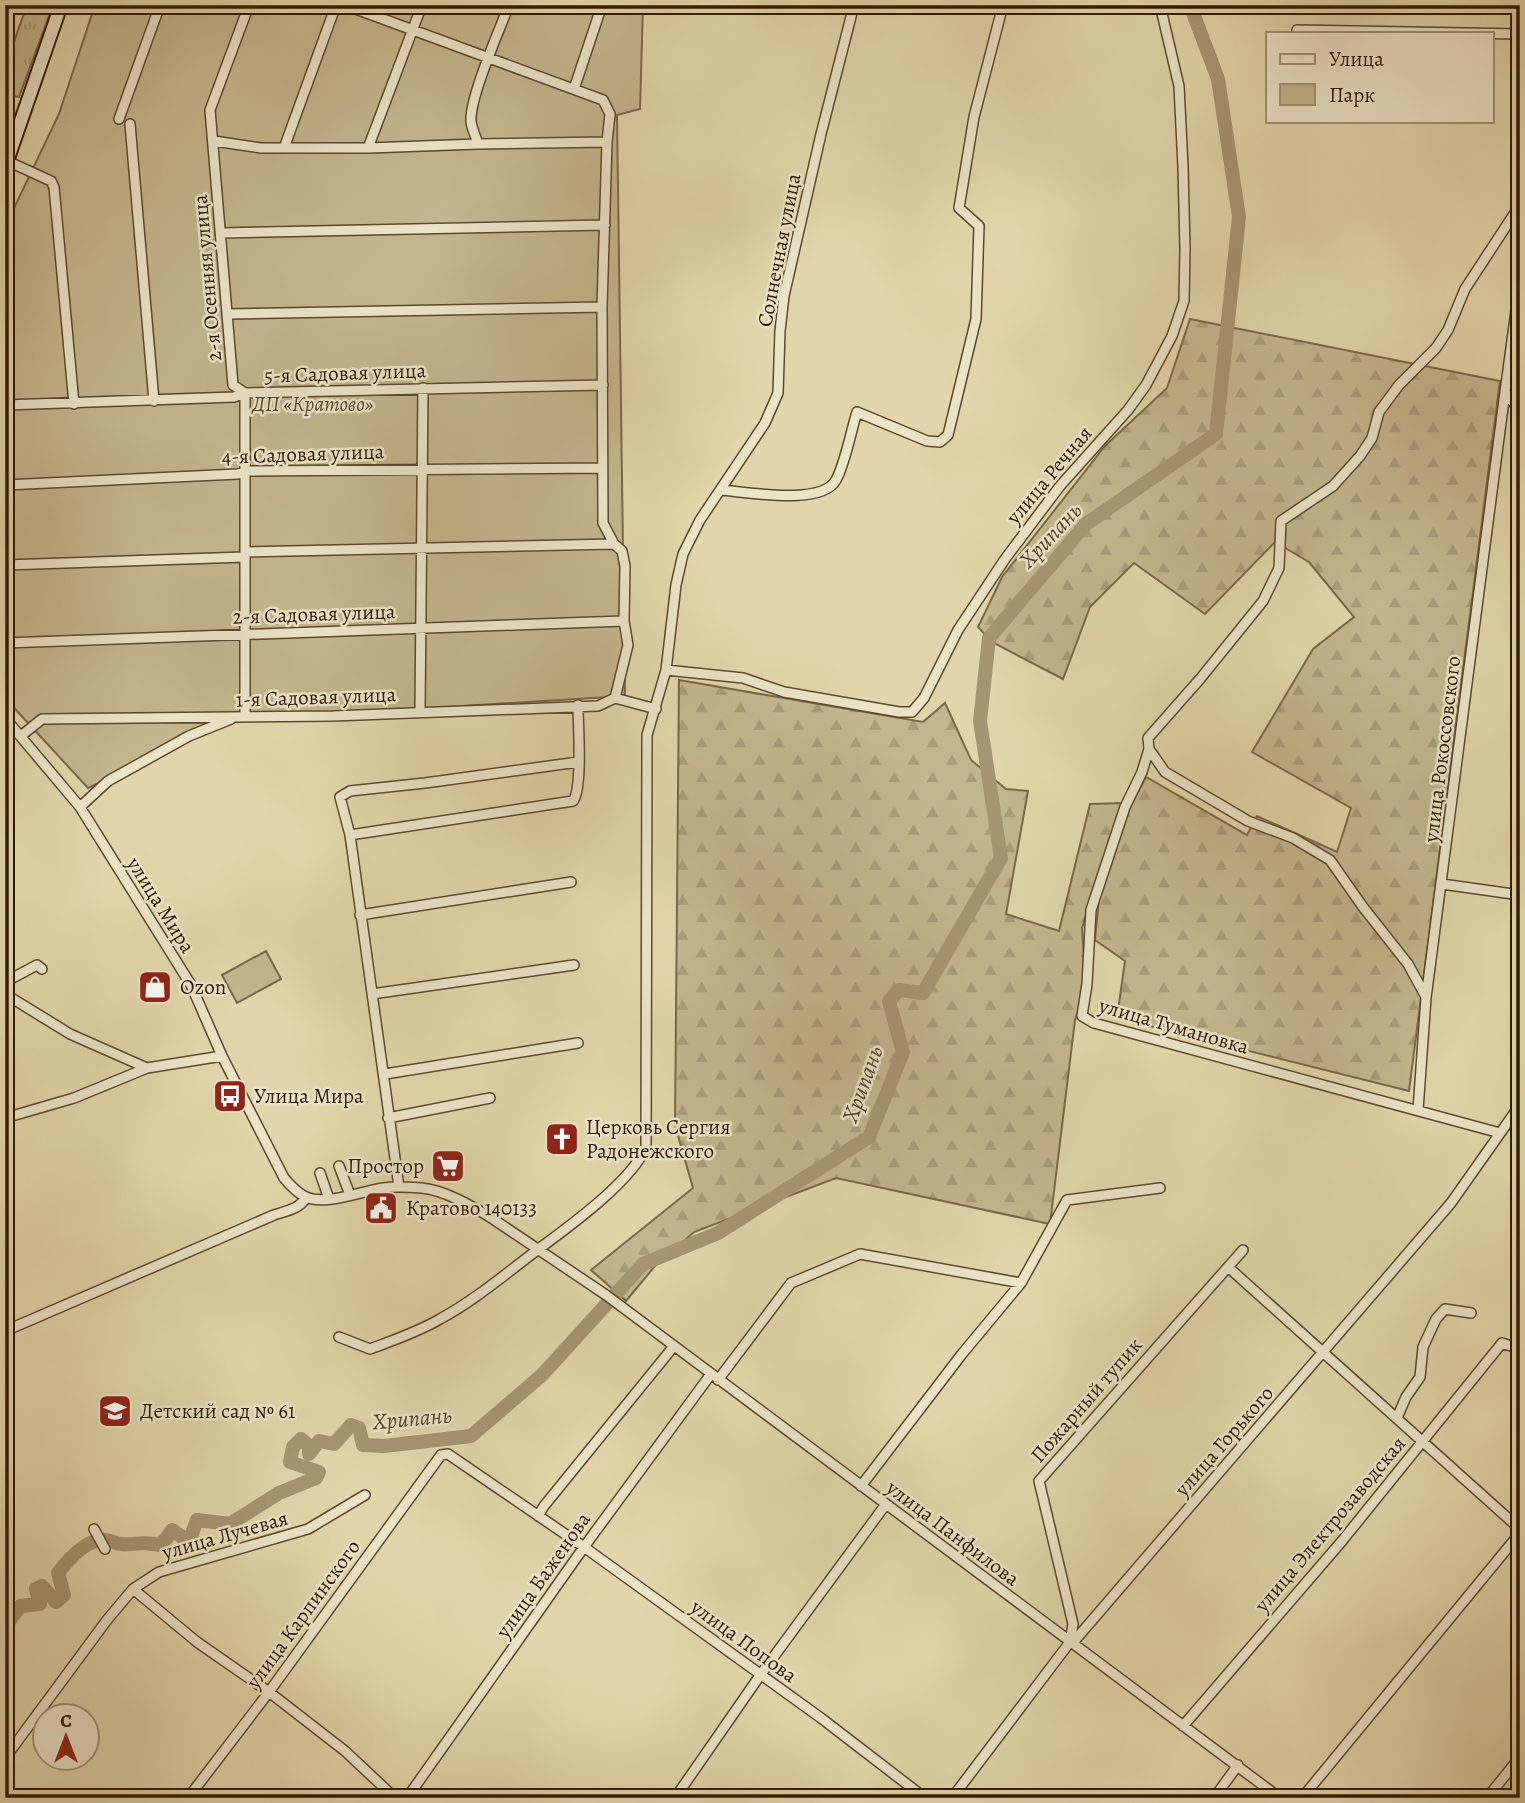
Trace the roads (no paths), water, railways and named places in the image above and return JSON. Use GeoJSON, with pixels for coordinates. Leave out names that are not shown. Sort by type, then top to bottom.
{"type":"FeatureCollection","features":[{"type":"Feature","properties":{"kind":"main road"},"geometry":{"type":"LineString","coordinates":[[6,164],[61,5]]}},
{"type":"Feature","properties":{"kind":"street"},"geometry":{"type":"LineString","coordinates":[[119,119],[160,5]]}},
{"type":"Feature","properties":{"kind":"street","name":"2-я Осенняя улица"},"geometry":{"type":"LineString","coordinates":[[245,716],[246,393],[233,385],[211,110],[249,5]]}},
{"type":"Feature","properties":{"kind":"street"},"geometry":{"type":"LineString","coordinates":[[284,148],[336,5]]}},
{"type":"Feature","properties":{"kind":"street"},"geometry":{"type":"LineString","coordinates":[[345,5],[603,100],[608,106],[610,114],[602,307],[603,523],[614,544],[622,551],[625,566],[624,621],[628,645],[615,698],[656,709]]}},
{"type":"Feature","properties":{"kind":"street"},"geometry":{"type":"LineString","coordinates":[[368,148],[422,5]]}},
{"type":"Feature","properties":{"kind":"street"},"geometry":{"type":"LineString","coordinates":[[478,144],[471,123],[472,111],[509,5]]}},
{"type":"Feature","properties":{"kind":"street"},"geometry":{"type":"LineString","coordinates":[[574,89],[602,5]]}},
{"type":"Feature","properties":{"kind":"street","name":"Солнечная улица"},"geometry":{"type":"LineString","coordinates":[[339,1337],[370,1349],[438,1321],[472,1300],[584,1214],[642,1157],[646,1147],[648,734],[666,670],[683,554],[700,520],[765,423],[778,393],[779,331],[784,296],[854,5]]}},
{"type":"Feature","properties":{"kind":"street"},"geometry":{"type":"LineString","coordinates":[[721,490],[792,496],[826,491],[836,481],[857,412],[927,441],[940,442],[948,435],[976,319],[979,226],[959,208],[974,117],[1003,5]]}},
{"type":"Feature","properties":{"kind":"street","name":"улица Речная"},"geometry":{"type":"LineString","coordinates":[[666,670],[743,678],[784,692],[899,712],[912,712],[924,698],[958,630],[1005,559],[1060,486],[1128,410],[1146,385],[1172,336],[1184,301],[1185,249],[1179,86],[1160,5]]}},
{"type":"Feature","properties":{"kind":"street"},"geometry":{"type":"LineString","coordinates":[[1519,5],[1520,22]]}},
{"type":"Feature","properties":{"kind":"street"},"geometry":{"type":"LineString","coordinates":[[1297,30],[1408,32]]}},
{"type":"Feature","properties":{"kind":"street"},"geometry":{"type":"LineString","coordinates":[[1494,34],[1520,34]]}},
{"type":"Feature","properties":{"kind":"street"},"geometry":{"type":"LineString","coordinates":[[130,124],[154,401]]}},
{"type":"Feature","properties":{"kind":"street"},"geometry":{"type":"LineString","coordinates":[[214,141],[261,148],[607,142]]}},
{"type":"Feature","properties":{"kind":"street"},"geometry":{"type":"LineString","coordinates":[[6,164],[51,181],[54,187],[74,404]]}},
{"type":"Feature","properties":{"kind":"street","name":"улица Тумановка"},"geometry":{"type":"LineString","coordinates":[[1500,1133],[1094,1023],[1082,1016],[1087,984],[1091,910],[1125,807],[1142,772],[1149,749],[1148,738],[1263,601],[1279,568],[1281,521],[1333,485],[1360,456],[1372,438],[1380,412],[1399,385],[1428,356],[1448,330],[1465,289],[1520,205]]}},
{"type":"Feature","properties":{"kind":"street"},"geometry":{"type":"LineString","coordinates":[[221,233],[604,225]]}},
{"type":"Feature","properties":{"kind":"street","name":"улица Рокоссовского"},"geometry":{"type":"LineString","coordinates":[[1418,1110],[1426,998],[1520,281]]}},
{"type":"Feature","properties":{"kind":"street"},"geometry":{"type":"LineString","coordinates":[[229,314],[602,307]]}},
{"type":"Feature","properties":{"kind":"street","name":"5-я Садовая улица"},"geometry":{"type":"LineString","coordinates":[[5,405],[154,401],[234,397],[246,393],[603,385]]}},
{"type":"Feature","properties":{"kind":"street"},"geometry":{"type":"LineString","coordinates":[[419,712],[423,388]]}},
{"type":"Feature","properties":{"kind":"street"},"geometry":{"type":"LineString","coordinates":[[1505,392],[1520,411]]}},
{"type":"Feature","properties":{"kind":"street","name":"4-я Садовая улица"},"geometry":{"type":"LineString","coordinates":[[5,485],[237,474],[246,471],[602,468]]}},
{"type":"Feature","properties":{"kind":"street"},"geometry":{"type":"LineString","coordinates":[[5,565],[423,547],[614,544]]}},
{"type":"Feature","properties":{"kind":"street","name":"2-я Садовая улица"},"geometry":{"type":"LineString","coordinates":[[5,643],[624,621]]}},
{"type":"Feature","properties":{"kind":"street","name":"1-я Садовая улица"},"geometry":{"type":"LineString","coordinates":[[22,735],[42,719],[332,716],[598,706],[615,698]]}},
{"type":"Feature","properties":{"kind":"street"},"geometry":{"type":"LineString","coordinates":[[350,835],[569,803],[576,798],[578,791],[578,705]]}},
{"type":"Feature","properties":{"kind":"street"},"geometry":{"type":"LineString","coordinates":[[80,807],[108,781],[190,736],[235,717]]}},
{"type":"Feature","properties":{"kind":"street","name":"улица Мира"},"geometry":{"type":"LineString","coordinates":[[5,718],[80,807],[191,985],[222,1056],[284,1178],[306,1198]]}},
{"type":"Feature","properties":{"kind":"street"},"geometry":{"type":"LineString","coordinates":[[1149,749],[1165,772],[1248,821],[1293,838],[1330,860],[1363,908],[1408,964],[1426,998]]}},
{"type":"Feature","properties":{"kind":"street"},"geometry":{"type":"LineString","coordinates":[[399,1187],[350,835],[340,797],[350,790],[425,783],[578,762]]}},
{"type":"Feature","properties":{"kind":"street"},"geometry":{"type":"LineString","coordinates":[[360,915],[571,881]]}},
{"type":"Feature","properties":{"kind":"street"},"geometry":{"type":"LineString","coordinates":[[1442,884],[1520,895]]}},
{"type":"Feature","properties":{"kind":"street"},"geometry":{"type":"LineString","coordinates":[[5,982],[37,965],[42,969]]}},
{"type":"Feature","properties":{"kind":"street"},"geometry":{"type":"LineString","coordinates":[[372,993],[575,965]]}},
{"type":"Feature","properties":{"kind":"street"},"geometry":{"type":"LineString","coordinates":[[5,994],[70,1034],[147,1068]]}},
{"type":"Feature","properties":{"kind":"street"},"geometry":{"type":"LineString","coordinates":[[384,1074],[578,1043]]}},
{"type":"Feature","properties":{"kind":"street"},"geometry":{"type":"LineString","coordinates":[[5,1118],[74,1098],[147,1068],[222,1056]]}},
{"type":"Feature","properties":{"kind":"street"},"geometry":{"type":"LineString","coordinates":[[388,1118],[490,1098]]}},
{"type":"Feature","properties":{"kind":"street","name":"улица Горького"},"geometry":{"type":"LineString","coordinates":[[952,1798],[1070,1642],[1076,1639],[1451,1203],[1520,1105]]}},
{"type":"Feature","properties":{"kind":"street"},"geometry":{"type":"LineString","coordinates":[[339,1166],[351,1195]]}},
{"type":"Feature","properties":{"kind":"street"},"geometry":{"type":"LineString","coordinates":[[320,1173],[329,1199]]}},
{"type":"Feature","properties":{"kind":"street"},"geometry":{"type":"LineString","coordinates":[[5,1331],[292,1209],[306,1198],[329,1199],[386,1187],[435,1190],[474,1207],[538,1249]]}},
{"type":"Feature","properties":{"kind":"street"},"geometry":{"type":"LineString","coordinates":[[861,1486],[962,1354],[1021,1283],[1067,1200],[1160,1188]]}},
{"type":"Feature","properties":{"kind":"street","name":"улица Панфилова"},"geometry":{"type":"LineString","coordinates":[[538,1249],[616,1302],[1280,1798]]}},
{"type":"Feature","properties":{"kind":"street","name":"Пожарный тупик"},"geometry":{"type":"LineString","coordinates":[[1070,1642],[1073,1624],[1039,1481],[1243,1250]]}},
{"type":"Feature","properties":{"kind":"street","name":"улица Баженова"},"geometry":{"type":"LineString","coordinates":[[407,1798],[584,1547],[790,1283],[859,1254],[1021,1283]]}},
{"type":"Feature","properties":{"kind":"street"},"geometry":{"type":"LineString","coordinates":[[1228,1267],[1520,1531],[1302,1798]]}},
{"type":"Feature","properties":{"kind":"street"},"geometry":{"type":"LineString","coordinates":[[1397,1418],[1406,1397],[1420,1377],[1423,1347],[1436,1319],[1445,1309],[1471,1313]]}},
{"type":"Feature","properties":{"kind":"street","name":"улица Электрозаводская"},"geometry":{"type":"LineString","coordinates":[[1183,1726],[1342,1541],[1502,1343],[1520,1349]]}},
{"type":"Feature","properties":{"kind":"street","name":"улица Баженова"},"geometry":{"type":"LineString","coordinates":[[538,1516],[674,1346]]}},
{"type":"Feature","properties":{"kind":"street","name":"улица Попова"},"geometry":{"type":"LineString","coordinates":[[448,1454],[584,1547],[761,1674],[925,1798]]}},
{"type":"Feature","properties":{"kind":"street","name":"улица Карпинского"},"geometry":{"type":"LineString","coordinates":[[188,1798],[269,1692],[433,1466],[442,1455],[448,1454]]}},
{"type":"Feature","properties":{"kind":"street","name":"улица Лучевая"},"geometry":{"type":"LineString","coordinates":[[5,1758],[100,1630],[134,1589],[159,1572],[308,1529],[365,1495]]}},
{"type":"Feature","properties":{"kind":"street"},"geometry":{"type":"LineString","coordinates":[[674,1798],[886,1504]]}},
{"type":"Feature","properties":{"kind":"street"},"geometry":{"type":"LineString","coordinates":[[94,1529],[105,1549]]}},
{"type":"Feature","properties":{"kind":"street"},"geometry":{"type":"LineString","coordinates":[[134,1589],[197,1642],[269,1692],[345,1751],[395,1798]]}},
{"type":"Feature","properties":{"kind":"street"},"geometry":{"type":"LineString","coordinates":[[1487,1798],[1520,1757]]}},
{"type":"Feature","properties":{"kind":"street"},"geometry":{"type":"LineString","coordinates":[[1214,1798],[1238,1765]]}},
{"type":"Feature","properties":{"kind":"waterway","name":"Хрипань"},"geometry":{"type":"LineString","coordinates":[[5,1627],[20,1606],[40,1604],[36,1589],[42,1586],[56,1602],[64,1595],[58,1573],[73,1556],[92,1542],[106,1540],[119,1544],[159,1545],[172,1530],[189,1542],[197,1520],[230,1524],[279,1493],[316,1478],[319,1472],[290,1462],[293,1447],[301,1439],[309,1446],[309,1454],[319,1441],[334,1444],[351,1425],[359,1428],[363,1445],[384,1446],[471,1436],[542,1375],[643,1264],[718,1233],[869,1137],[903,1052],[889,1001],[899,990],[923,993],[1001,858],[980,721],[989,638],[1086,524],[1216,434],[1239,217],[1218,79],[1190,5]]}},
{"type":"Feature","properties":{"kind":"place","name":"Ozon"},"geometry":{"type":"Point","coordinates":[155,987]}},
{"type":"Feature","properties":{"kind":"place","name":"Улица Мира"},"geometry":{"type":"Point","coordinates":[230,1096]}},
{"type":"Feature","properties":{"kind":"place","name":"Церковь Сергия Радонежского"},"geometry":{"type":"Point","coordinates":[562,1139]}},
{"type":"Feature","properties":{"kind":"place","name":"Простор"},"geometry":{"type":"Point","coordinates":[448,1166]}},
{"type":"Feature","properties":{"kind":"place","name":"Кратово 140133"},"geometry":{"type":"Point","coordinates":[381,1208]}},
{"type":"Feature","properties":{"kind":"place","name":"Детский сад № 61"},"geometry":{"type":"Point","coordinates":[115,1411]}},
{"type":"Feature","properties":{"kind":"park label","name":"ДП «Кратово»"},"geometry":{"type":"Point","coordinates":[313,404]}}]}
